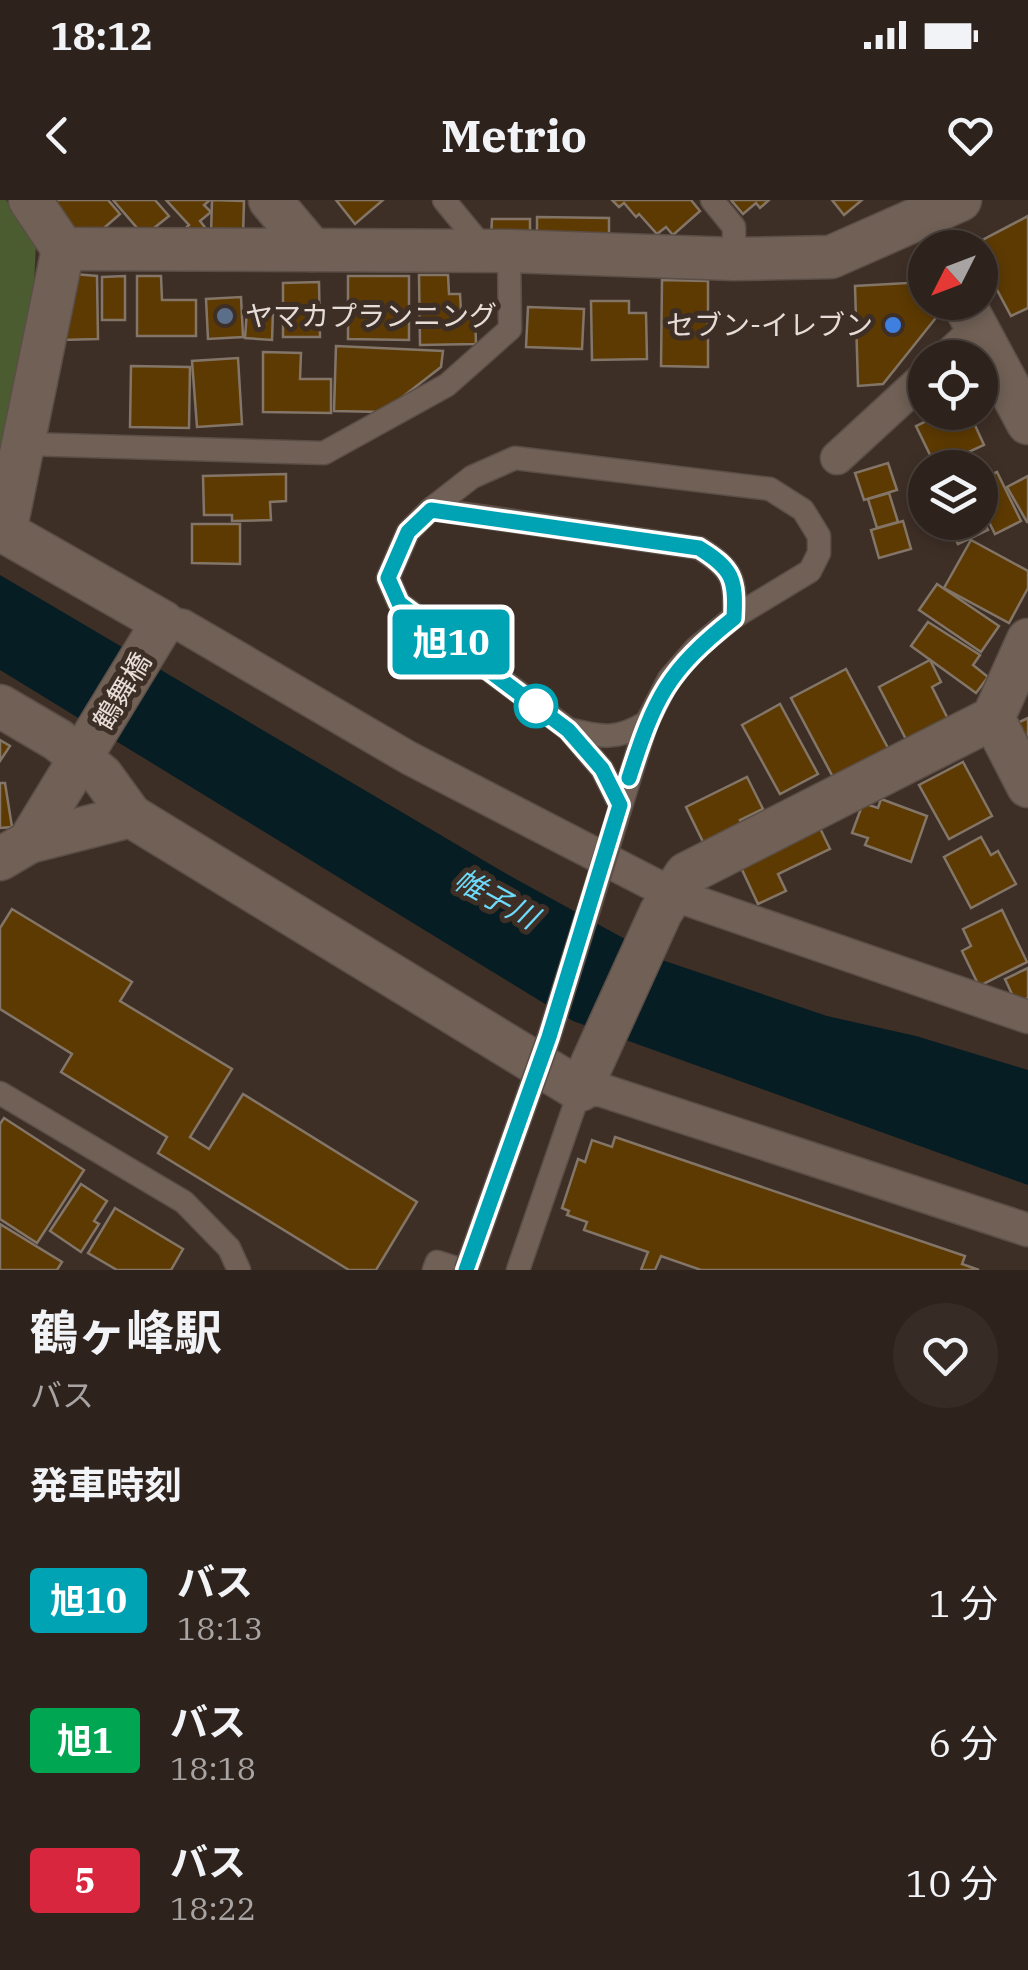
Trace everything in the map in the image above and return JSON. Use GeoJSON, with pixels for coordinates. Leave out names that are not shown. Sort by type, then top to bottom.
{"type":"FeatureCollection","features":[{"type":"Feature","properties":{"kind":"street"},"geometry":{"type":"LineString","coordinates":[[30,200],[63,249],[25,444],[2,530],[159,630],[183,626],[667,903],[1028,1017]]}},
{"type":"Feature","properties":{"kind":"street"},"geometry":{"type":"LineString","coordinates":[[270,200],[312,250]]}},
{"type":"Feature","properties":{"kind":"street"},"geometry":{"type":"LineString","coordinates":[[63,249],[497,251],[734,259],[831,258],[921,222],[960,200]]}},
{"type":"Feature","properties":{"kind":"street"},"geometry":{"type":"LineString","coordinates":[[972,320],[1028,423]]}},
{"type":"Feature","properties":{"kind":"street"},"geometry":{"type":"LineString","coordinates":[[837,458],[908,393]]}},
{"type":"Feature","properties":{"kind":"street","name":"鶴舞橋"},"geometry":{"type":"LineString","coordinates":[[14,850],[86,752],[159,630]]}},
{"type":"Feature","properties":{"kind":"street"},"geometry":{"type":"LineString","coordinates":[[580,1090],[667,903],[686,874],[993,718],[1028,640]]}},
{"type":"Feature","properties":{"kind":"street"},"geometry":{"type":"LineString","coordinates":[[0,706],[86,752],[131,816],[580,1090],[601,1090],[1028,1230]]}},
{"type":"Feature","properties":{"kind":"street"},"geometry":{"type":"LineString","coordinates":[[993,718],[1028,786]]}},
{"type":"Feature","properties":{"kind":"street"},"geometry":{"type":"LineString","coordinates":[[14,850],[131,816]]}},
{"type":"Feature","properties":{"kind":"lane"},"geometry":{"type":"LineString","coordinates":[[25,444],[324,453],[448,385],[510,329],[497,251],[444,200]]}},
{"type":"Feature","properties":{"kind":"lane"},"geometry":{"type":"LineString","coordinates":[[712,200],[734,227],[734,259]]}},
{"type":"Feature","properties":{"kind":"lane"},"geometry":{"type":"LineString","coordinates":[[434,1270],[437,1262],[464,1270],[549,1037],[647,722],[669,679],[696,648],[734,618],[810,571],[819,553],[819,536],[803,510],[770,489],[515,458],[472,477],[431,510],[408,532],[388,578],[399,603],[568,730],[602,769],[620,805]]}},
{"type":"Feature","properties":{"kind":"lane"},"geometry":{"type":"LineString","coordinates":[[431,510],[699,548],[722,562],[736,585],[734,618]]}},
{"type":"Feature","properties":{"kind":"lane"},"geometry":{"type":"LineString","coordinates":[[568,730],[602,737],[628,734],[647,722]]}},
{"type":"Feature","properties":{"kind":"lane"},"geometry":{"type":"LineString","coordinates":[[518,1270],[580,1090]]}},
{"type":"Feature","properties":{"kind":"lane"},"geometry":{"type":"LineString","coordinates":[[0,1093],[184,1202],[229,1248],[239,1270]]}},
{"type":"Feature","properties":{"kind":"green space"},"geometry":{"type":"Polygon","coordinates":[[[0,200],[6,200],[36,244],[33,304],[0,453],[0,200]]]}},
{"type":"Feature","properties":{"kind":"water","name":"帷子川"},"geometry":{"type":"Polygon","coordinates":[[[0,575],[505,873],[665,961],[827,1016],[916,1036],[1028,1070],[1028,1185],[573,1021],[0,670],[0,575]]]}},
{"type":"Feature","properties":{"kind":"building"},"geometry":{"type":"Polygon","coordinates":[[[41,200],[108,200],[120,214],[96,235],[70,235],[41,200]]]}},
{"type":"Feature","properties":{"kind":"building"},"geometry":{"type":"Polygon","coordinates":[[[113,200],[155,200],[169,216],[144,236],[113,200]]]}},
{"type":"Feature","properties":{"kind":"building"},"geometry":{"type":"Polygon","coordinates":[[[166,200],[210,200],[204,205],[211,212],[200,221],[207,230],[185,229],[189,225],[166,200]]]}},
{"type":"Feature","properties":{"kind":"building"},"geometry":{"type":"Polygon","coordinates":[[[212,200],[244,201],[243,236],[211,235],[212,200]]]}},
{"type":"Feature","properties":{"kind":"building"},"geometry":{"type":"Polygon","coordinates":[[[336,200],[383,200],[355,224],[336,200]]]}},
{"type":"Feature","properties":{"kind":"building"},"geometry":{"type":"Polygon","coordinates":[[[612,200],[691,200],[700,211],[673,235],[666,227],[657,234],[639,214],[636,217],[624,203],[619,207],[612,200]]]}},
{"type":"Feature","properties":{"kind":"building"},"geometry":{"type":"Polygon","coordinates":[[[731,200],[769,200],[760,208],[756,203],[743,214],[731,200]]]}},
{"type":"Feature","properties":{"kind":"building"},"geometry":{"type":"Polygon","coordinates":[[[832,200],[862,200],[844,215],[832,200]]]}},
{"type":"Feature","properties":{"kind":"building"},"geometry":{"type":"Polygon","coordinates":[[[1028,216],[1028,308],[1011,316],[998,292],[998,232],[1028,216]]]}},
{"type":"Feature","properties":{"kind":"building"},"geometry":{"type":"Polygon","coordinates":[[[537,217],[609,218],[609,238],[537,236],[537,217]]]}},
{"type":"Feature","properties":{"kind":"building"},"geometry":{"type":"Polygon","coordinates":[[[492,219],[530,219],[530,237],[491,236],[492,219]]]}},
{"type":"Feature","properties":{"kind":"building"},"geometry":{"type":"Polygon","coordinates":[[[74,274],[97,276],[98,339],[60,340],[74,274]]]}},
{"type":"Feature","properties":{"kind":"building"},"geometry":{"type":"Polygon","coordinates":[[[419,275],[448,275],[449,294],[460,294],[461,311],[475,311],[476,344],[420,345],[419,275]]]}},
{"type":"Feature","properties":{"kind":"building"},"geometry":{"type":"Polygon","coordinates":[[[125,276],[125,320],[102,320],[102,277],[125,276]]]}},
{"type":"Feature","properties":{"kind":"building"},"geometry":{"type":"Polygon","coordinates":[[[137,276],[161,276],[162,300],[196,300],[196,336],[137,336],[137,276]]]}},
{"type":"Feature","properties":{"kind":"building"},"geometry":{"type":"Polygon","coordinates":[[[348,276],[409,276],[409,340],[348,339],[348,276]]]}},
{"type":"Feature","properties":{"kind":"building"},"geometry":{"type":"Polygon","coordinates":[[[662,280],[708,281],[708,367],[661,366],[662,280]]]}},
{"type":"Feature","properties":{"kind":"building"},"geometry":{"type":"Polygon","coordinates":[[[319,282],[320,337],[283,337],[283,283],[319,282]]]}},
{"type":"Feature","properties":{"kind":"building"},"geometry":{"type":"Polygon","coordinates":[[[908,283],[908,320],[934,320],[918,340],[908,340],[908,353],[883,384],[858,386],[855,286],[908,283]]]}},
{"type":"Feature","properties":{"kind":"building"},"geometry":{"type":"Polygon","coordinates":[[[241,297],[243,337],[208,339],[206,299],[241,297]]]}},
{"type":"Feature","properties":{"kind":"building"},"geometry":{"type":"Polygon","coordinates":[[[591,301],[629,301],[629,313],[646,313],[647,359],[592,360],[591,301]]]}},
{"type":"Feature","properties":{"kind":"building"},"geometry":{"type":"Polygon","coordinates":[[[528,307],[584,309],[582,349],[526,347],[528,307]]]}},
{"type":"Feature","properties":{"kind":"building"},"geometry":{"type":"Polygon","coordinates":[[[247,310],[273,312],[272,340],[245,338],[247,310]]]}},
{"type":"Feature","properties":{"kind":"building"},"geometry":{"type":"Polygon","coordinates":[[[336,346],[443,351],[441,367],[383,412],[334,411],[336,346]]]}},
{"type":"Feature","properties":{"kind":"building"},"geometry":{"type":"Polygon","coordinates":[[[263,352],[301,353],[300,379],[331,379],[331,413],[263,412],[263,352]]]}},
{"type":"Feature","properties":{"kind":"building"},"geometry":{"type":"Polygon","coordinates":[[[238,358],[242,424],[197,427],[192,361],[238,358]]]}},
{"type":"Feature","properties":{"kind":"building"},"geometry":{"type":"Polygon","coordinates":[[[131,366],[190,367],[189,428],[130,427],[131,366]]]}},
{"type":"Feature","properties":{"kind":"building"},"geometry":{"type":"Polygon","coordinates":[[[918,430],[977,430],[984,445],[973,450],[928,450],[918,430]]]}},
{"type":"Feature","properties":{"kind":"building"},"geometry":{"type":"Polygon","coordinates":[[[888,463],[897,490],[864,500],[855,473],[888,463]]]}},
{"type":"Feature","properties":{"kind":"building"},"geometry":{"type":"Polygon","coordinates":[[[286,474],[286,501],[270,502],[271,520],[232,521],[232,515],[204,515],[203,476],[286,474]]]}},
{"type":"Feature","properties":{"kind":"building"},"geometry":{"type":"Polygon","coordinates":[[[998,474],[1021,521],[998,532],[998,474]]]}},
{"type":"Feature","properties":{"kind":"building"},"geometry":{"type":"Polygon","coordinates":[[[1028,476],[1028,522],[1027,522],[1007,487],[1028,476]]]}},
{"type":"Feature","properties":{"kind":"building"},"geometry":{"type":"Polygon","coordinates":[[[889,493],[898,522],[877,528],[868,499],[889,493]]]}},
{"type":"Feature","properties":{"kind":"building"},"geometry":{"type":"Polygon","coordinates":[[[903,521],[911,549],[879,558],[871,530],[903,521]]]}},
{"type":"Feature","properties":{"kind":"building"},"geometry":{"type":"Polygon","coordinates":[[[192,524],[240,524],[240,564],[192,563],[192,524]]]}},
{"type":"Feature","properties":{"kind":"building"},"geometry":{"type":"Polygon","coordinates":[[[971,540],[1028,571],[1028,588],[1009,623],[944,588],[971,540]]]}},
{"type":"Feature","properties":{"kind":"building"},"geometry":{"type":"Polygon","coordinates":[[[937,584],[999,626],[981,652],[919,610],[937,584]]]}},
{"type":"Feature","properties":{"kind":"building"},"geometry":{"type":"Polygon","coordinates":[[[928,622],[980,655],[973,665],[988,677],[976,693],[911,646],[928,622]]]}},
{"type":"Feature","properties":{"kind":"building"},"geometry":{"type":"Polygon","coordinates":[[[930,660],[941,682],[932,687],[950,723],[909,745],[879,687],[930,660]]]}},
{"type":"Feature","properties":{"kind":"building"},"geometry":{"type":"Polygon","coordinates":[[[846,669],[888,748],[833,777],[791,698],[846,669]]]}},
{"type":"Feature","properties":{"kind":"building"},"geometry":{"type":"Polygon","coordinates":[[[780,704],[818,774],[780,794],[742,725],[780,704]]]}},
{"type":"Feature","properties":{"kind":"building"},"geometry":{"type":"Polygon","coordinates":[[[1028,718],[1028,755],[1013,725],[1028,718]]]}},
{"type":"Feature","properties":{"kind":"building"},"geometry":{"type":"Polygon","coordinates":[[[0,740],[10,746],[0,761],[0,740]]]}},
{"type":"Feature","properties":{"kind":"building"},"geometry":{"type":"Polygon","coordinates":[[[963,762],[992,816],[949,839],[919,785],[963,762]]]}},
{"type":"Feature","properties":{"kind":"building"},"geometry":{"type":"Polygon","coordinates":[[[747,777],[763,809],[740,820],[744,829],[706,848],[686,807],[747,777]]]}},
{"type":"Feature","properties":{"kind":"building"},"geometry":{"type":"Polygon","coordinates":[[[0,783],[5,783],[12,827],[0,828],[0,783]]]}},
{"type":"Feature","properties":{"kind":"building"},"geometry":{"type":"Polygon","coordinates":[[[881,799],[927,816],[911,862],[865,845],[868,838],[852,833],[863,803],[878,808],[881,799]]]}},
{"type":"Feature","properties":{"kind":"building"},"geometry":{"type":"Polygon","coordinates":[[[818,824],[830,849],[778,874],[786,891],[758,904],[738,861],[818,824]]]}},
{"type":"Feature","properties":{"kind":"building"},"geometry":{"type":"Polygon","coordinates":[[[981,837],[991,855],[998,851],[1016,884],[971,908],[944,857],[981,837]]]}},
{"type":"Feature","properties":{"kind":"building"},"geometry":{"type":"Polygon","coordinates":[[[12,909],[132,982],[120,1001],[232,1069],[190,1137],[209,1149],[243,1094],[417,1202],[376,1270],[349,1270],[158,1153],[167,1137],[61,1072],[72,1054],[0,1009],[0,928],[12,909]]]}},
{"type":"Feature","properties":{"kind":"building"},"geometry":{"type":"Polygon","coordinates":[[[1002,910],[1027,962],[979,986],[962,951],[971,946],[963,929],[1002,910]]]}},
{"type":"Feature","properties":{"kind":"building"},"geometry":{"type":"Polygon","coordinates":[[[1028,968],[1028,998],[1016,1003],[1005,979],[1028,968]]]}},
{"type":"Feature","properties":{"kind":"building"},"geometry":{"type":"Polygon","coordinates":[[[4,1118],[84,1170],[37,1243],[0,1219],[0,1124],[4,1118]]]}},
{"type":"Feature","properties":{"kind":"building"},"geometry":{"type":"Polygon","coordinates":[[[615,1137],[965,1256],[962,1264],[979,1270],[701,1270],[661,1256],[655,1270],[641,1270],[648,1252],[584,1230],[587,1222],[567,1215],[569,1211],[562,1208],[578,1159],[585,1162],[592,1140],[612,1147],[615,1137]]]}},
{"type":"Feature","properties":{"kind":"building"},"geometry":{"type":"Polygon","coordinates":[[[81,1184],[107,1201],[94,1221],[99,1224],[81,1252],[50,1231],[81,1184]]]}},
{"type":"Feature","properties":{"kind":"building"},"geometry":{"type":"Polygon","coordinates":[[[115,1208],[183,1249],[171,1270],[117,1270],[88,1253],[115,1208]]]}},
{"type":"Feature","properties":{"kind":"building"},"geometry":{"type":"Polygon","coordinates":[[[0,1224],[62,1262],[57,1270],[0,1270],[0,1224]]]}},
{"type":"Feature","properties":{"kind":"bus line","name":"旭10"},"geometry":{"type":"LineString","coordinates":[[466,1270],[549,1037],[620,805],[602,769],[568,730],[399,603],[388,578],[408,532],[431,510],[699,548],[722,562],[736,585],[734,618],[696,648],[669,679],[647,722],[629,778]]}},
{"type":"Feature","properties":{"kind":"place","name":"ヤマカプランニング"},"geometry":{"type":"Point","coordinates":[225,316]}},
{"type":"Feature","properties":{"kind":"place","name":"セブン-イレブン"},"geometry":{"type":"Point","coordinates":[893,325]}}]}
